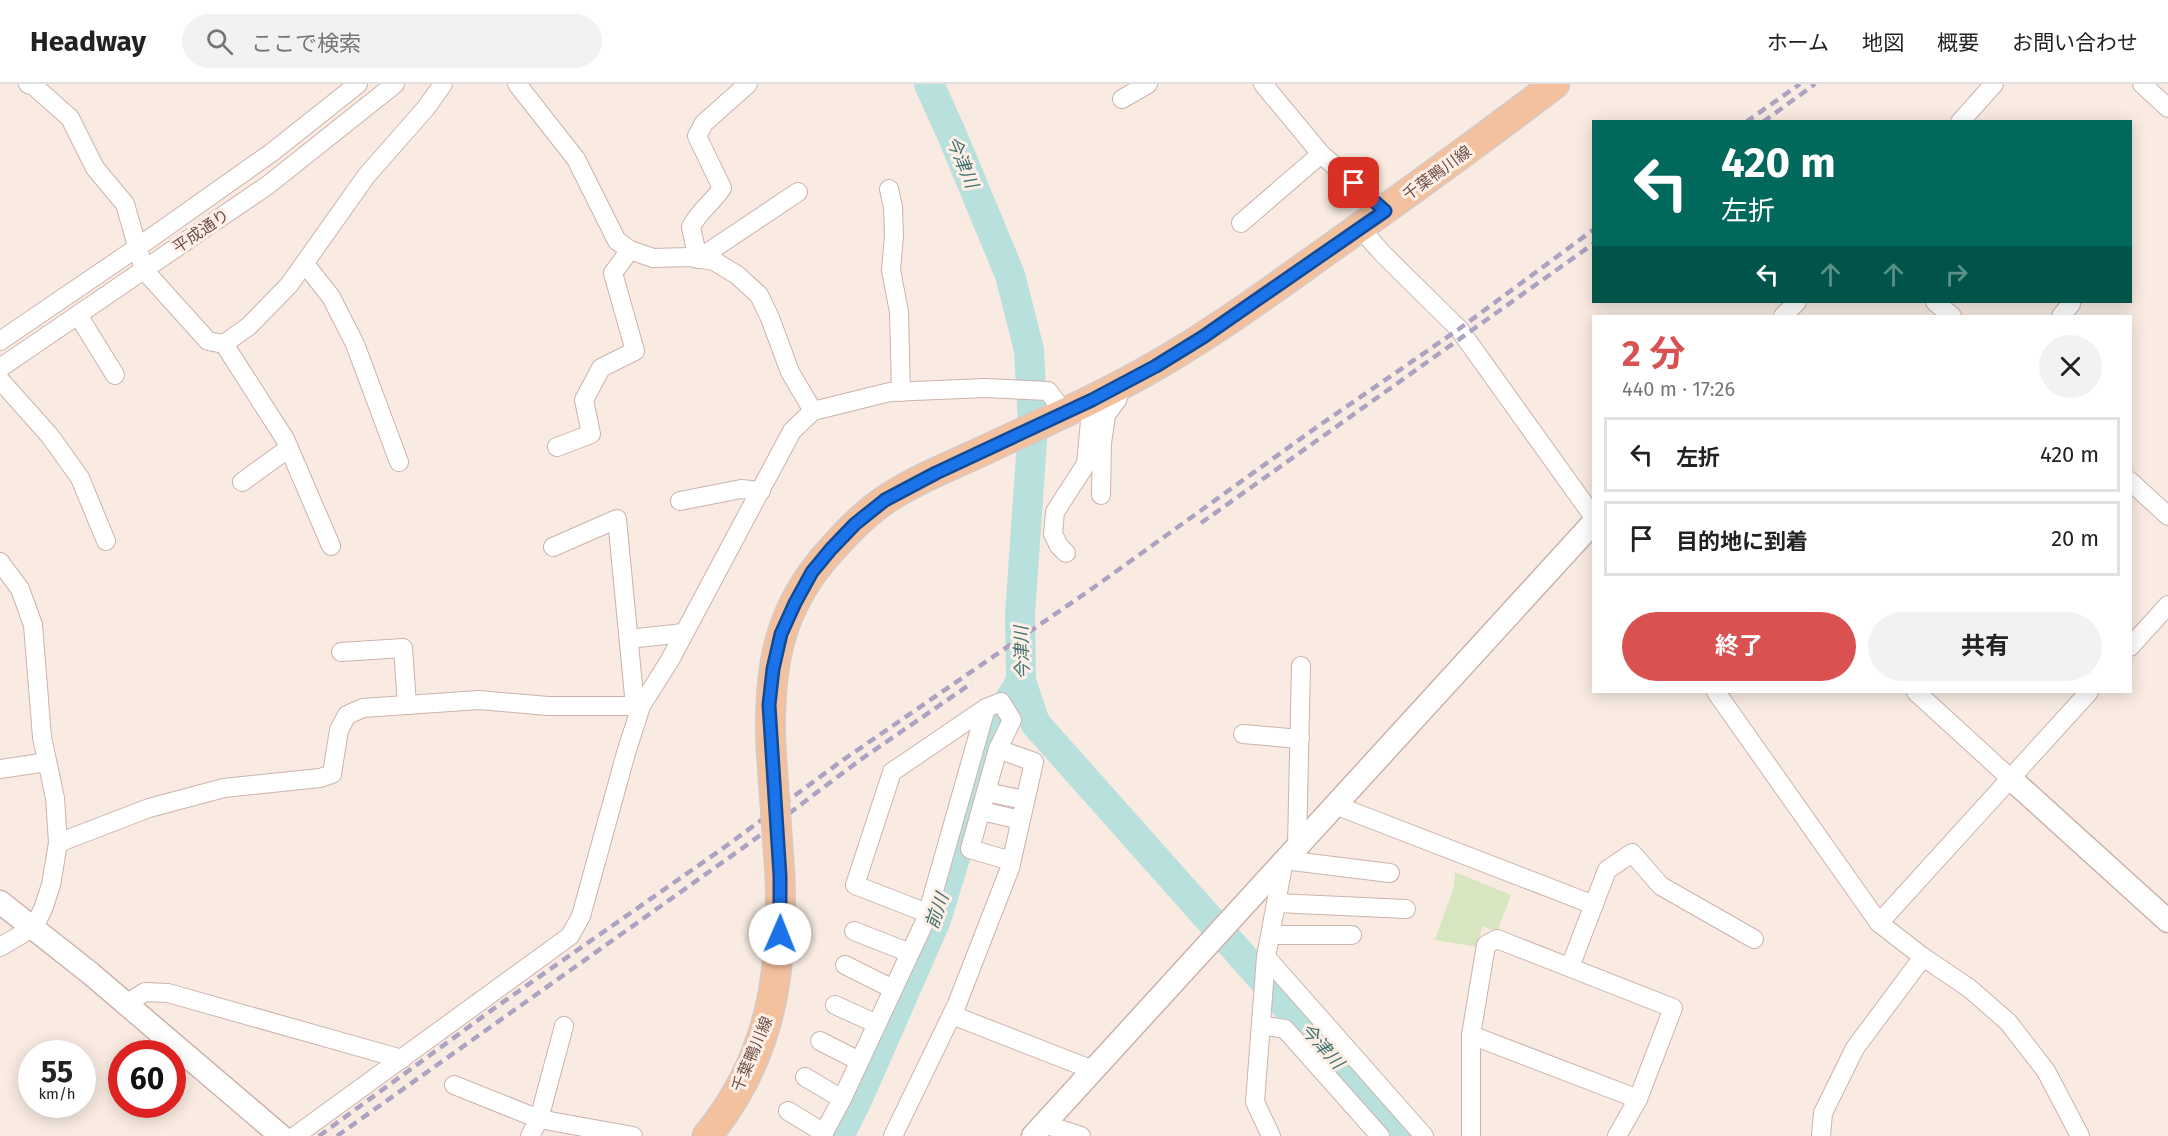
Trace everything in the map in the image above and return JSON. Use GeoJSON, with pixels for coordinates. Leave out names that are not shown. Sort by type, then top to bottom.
{"type":"FeatureCollection","features":[{"type":"Feature","properties":{"kind":"main road","name":"千葉鴨川線"},"geometry":{"type":"LineString","coordinates":[[707,1136],[718,1122],[750,1066],[763,1036],[772,1006],[780,953],[780,876],[769,705],[781,634],[812,572],[855,524],[885,500],[1012,437],[1056,402],[1092,400],[1203,337],[1385,211],[1555,84]]}},
{"type":"Feature","properties":{"kind":"street"},"geometry":{"type":"LineString","coordinates":[[28,84],[34,86],[70,118],[95,168],[126,204],[144,270],[208,341],[224,344],[249,326],[290,285],[367,175],[426,108],[443,84]]}},
{"type":"Feature","properties":{"kind":"street","name":"平成通り"},"geometry":{"type":"LineString","coordinates":[[0,341],[271,153],[358,84]]}},
{"type":"Feature","properties":{"kind":"street","name":"平成通り"},"geometry":{"type":"LineString","coordinates":[[0,368],[268,185],[395,84]]}},
{"type":"Feature","properties":{"kind":"street"},"geometry":{"type":"LineString","coordinates":[[517,84],[576,159],[616,241],[630,250],[653,258],[714,261],[737,275],[759,295],[790,372],[813,411]]}},
{"type":"Feature","properties":{"kind":"street"},"geometry":{"type":"LineString","coordinates":[[698,259],[691,227],[699,213],[722,188],[697,136],[704,123],[748,84]]}},
{"type":"Feature","properties":{"kind":"street"},"geometry":{"type":"LineString","coordinates":[[1122,99],[1148,84]]}},
{"type":"Feature","properties":{"kind":"street"},"geometry":{"type":"LineString","coordinates":[[1263,84],[1321,154],[1385,211]]}},
{"type":"Feature","properties":{"kind":"street"},"geometry":{"type":"LineString","coordinates":[[1962,120],[1994,84]]}},
{"type":"Feature","properties":{"kind":"street"},"geometry":{"type":"LineString","coordinates":[[2142,84],[2168,108]]}},
{"type":"Feature","properties":{"kind":"street"},"geometry":{"type":"LineString","coordinates":[[1241,223],[1321,154]]}},
{"type":"Feature","properties":{"kind":"street"},"geometry":{"type":"LineString","coordinates":[[889,189],[894,236],[891,270],[899,312],[901,392]]}},
{"type":"Feature","properties":{"kind":"street"},"geometry":{"type":"LineString","coordinates":[[698,259],[798,192]]}},
{"type":"Feature","properties":{"kind":"street"},"geometry":{"type":"LineString","coordinates":[[1360,228],[1382,253],[1459,328],[1592,515]]}},
{"type":"Feature","properties":{"kind":"street"},"geometry":{"type":"LineString","coordinates":[[557,447],[591,434],[584,400],[588,392],[601,368],[635,351],[613,273],[630,250]]}},
{"type":"Feature","properties":{"kind":"street"},"geometry":{"type":"LineString","coordinates":[[305,264],[331,297],[355,344],[399,462]]}},
{"type":"Feature","properties":{"kind":"street"},"geometry":{"type":"LineString","coordinates":[[1784,315],[1796,303]]}},
{"type":"Feature","properties":{"kind":"street"},"geometry":{"type":"LineString","coordinates":[[1936,303],[1951,315]]}},
{"type":"Feature","properties":{"kind":"street"},"geometry":{"type":"LineString","coordinates":[[78,315],[115,375]]}},
{"type":"Feature","properties":{"kind":"street"},"geometry":{"type":"LineString","coordinates":[[224,344],[289,448],[331,546]]}},
{"type":"Feature","properties":{"kind":"street"},"geometry":{"type":"LineString","coordinates":[[0,380],[50,436],[80,478],[106,541]]}},
{"type":"Feature","properties":{"kind":"street"},"geometry":{"type":"LineString","coordinates":[[1101,495],[1102,443],[1106,415],[1117,400],[1122,385]]}},
{"type":"Feature","properties":{"kind":"street"},"geometry":{"type":"LineString","coordinates":[[295,1136],[570,936],[581,916],[638,706],[670,660],[792,431],[813,411],[890,392],[985,388],[1015,390],[1056,402]]}},
{"type":"Feature","properties":{"kind":"street"},"geometry":{"type":"LineString","coordinates":[[1066,553],[1059,546],[1053,534],[1055,512],[1086,464],[1092,400]]}},
{"type":"Feature","properties":{"kind":"street"},"geometry":{"type":"LineString","coordinates":[[242,482],[289,448]]}},
{"type":"Feature","properties":{"kind":"street"},"geometry":{"type":"LineString","coordinates":[[2132,483],[2168,516]]}},
{"type":"Feature","properties":{"kind":"street"},"geometry":{"type":"LineString","coordinates":[[680,501],[741,489],[761,491]]}},
{"type":"Feature","properties":{"kind":"street"},"geometry":{"type":"LineString","coordinates":[[553,548],[617,519],[638,706]]}},
{"type":"Feature","properties":{"kind":"street"},"geometry":{"type":"LineString","coordinates":[[1039,1130],[1592,524]]}},
{"type":"Feature","properties":{"kind":"street"},"geometry":{"type":"LineString","coordinates":[[0,562],[20,589],[33,625],[42,737],[55,798],[58,843],[51,885],[34,927],[0,947]]}},
{"type":"Feature","properties":{"kind":"street"},"geometry":{"type":"LineString","coordinates":[[2132,645],[2168,605]]}},
{"type":"Feature","properties":{"kind":"street"},"geometry":{"type":"LineString","coordinates":[[629,639],[683,633]]}},
{"type":"Feature","properties":{"kind":"street"},"geometry":{"type":"LineString","coordinates":[[341,652],[402,648],[406,705]]}},
{"type":"Feature","properties":{"kind":"street"},"geometry":{"type":"LineString","coordinates":[[1271,1136],[1255,1102],[1266,957],[1277,903],[1291,853],[1299,740],[1301,666]]}},
{"type":"Feature","properties":{"kind":"street"},"geometry":{"type":"LineString","coordinates":[[1717,693],[1879,923],[1923,957],[1969,988],[2008,1022],[2046,1071],[2080,1136]]}},
{"type":"Feature","properties":{"kind":"street"},"geometry":{"type":"LineString","coordinates":[[1917,693],[2168,921]]}},
{"type":"Feature","properties":{"kind":"street"},"geometry":{"type":"LineString","coordinates":[[1879,923],[2088,693]]}},
{"type":"Feature","properties":{"kind":"street"},"geometry":{"type":"LineString","coordinates":[[58,843],[149,808],[224,788],[320,778],[332,774],[339,730],[347,716],[363,708],[479,700],[548,706],[638,706]]}},
{"type":"Feature","properties":{"kind":"street"},"geometry":{"type":"LineString","coordinates":[[927,913],[855,885],[892,772],[986,708],[1001,702],[1012,720],[998,749],[970,849],[1011,861]]}},
{"type":"Feature","properties":{"kind":"street"},"geometry":{"type":"LineString","coordinates":[[788,1111],[823,1135],[842,1098],[927,913],[986,708]]}},
{"type":"Feature","properties":{"kind":"street"},"geometry":{"type":"LineString","coordinates":[[1243,734],[1299,740]]}},
{"type":"Feature","properties":{"kind":"street"},"geometry":{"type":"LineString","coordinates":[[893,1136],[952,1015],[1011,861],[1034,762],[998,749]]}},
{"type":"Feature","properties":{"kind":"street"},"geometry":{"type":"LineString","coordinates":[[0,769],[47,762]]}},
{"type":"Feature","properties":{"kind":"street"},"geometry":{"type":"LineString","coordinates":[[986,792],[1025,800]]}},
{"type":"Feature","properties":{"kind":"street"},"geometry":{"type":"LineString","coordinates":[[1335,805],[1594,905]]}},
{"type":"Feature","properties":{"kind":"street"},"geometry":{"type":"LineString","coordinates":[[981,811],[1020,820]]}},
{"type":"Feature","properties":{"kind":"street"},"geometry":{"type":"LineString","coordinates":[[1291,853],[1390,873]]}},
{"type":"Feature","properties":{"kind":"street"},"geometry":{"type":"LineString","coordinates":[[1570,967],[1607,870],[1632,854],[1661,886],[1753,939]]}},
{"type":"Feature","properties":{"kind":"street"},"geometry":{"type":"LineString","coordinates":[[0,902],[34,927],[281,1136]]}},
{"type":"Feature","properties":{"kind":"street"},"geometry":{"type":"LineString","coordinates":[[1277,903],[1406,909]]}},
{"type":"Feature","properties":{"kind":"street"},"geometry":{"type":"LineString","coordinates":[[854,931],[910,953]]}},
{"type":"Feature","properties":{"kind":"street"},"geometry":{"type":"LineString","coordinates":[[1271,935],[1353,935]]}},
{"type":"Feature","properties":{"kind":"street"},"geometry":{"type":"LineString","coordinates":[[1471,1136],[1471,1035],[1486,945],[1497,939],[1673,1008],[1638,1099],[1617,1136]]}},
{"type":"Feature","properties":{"kind":"street"},"geometry":{"type":"LineString","coordinates":[[1266,957],[1424,1136]]}},
{"type":"Feature","properties":{"kind":"street"},"geometry":{"type":"LineString","coordinates":[[1821,1136],[1823,1113],[1855,1048],[1923,957]]}},
{"type":"Feature","properties":{"kind":"street"},"geometry":{"type":"LineString","coordinates":[[845,965],[893,989]]}},
{"type":"Feature","properties":{"kind":"street"},"geometry":{"type":"LineString","coordinates":[[126,1004],[145,992],[168,993],[402,1059]]}},
{"type":"Feature","properties":{"kind":"street"},"geometry":{"type":"LineString","coordinates":[[835,1005],[877,1024]]}},
{"type":"Feature","properties":{"kind":"street"},"geometry":{"type":"LineString","coordinates":[[952,1015],[1093,1070]]}},
{"type":"Feature","properties":{"kind":"street"},"geometry":{"type":"LineString","coordinates":[[1261,1025],[1285,1029],[1380,1136]]}},
{"type":"Feature","properties":{"kind":"street"},"geometry":{"type":"LineString","coordinates":[[530,1136],[539,1119],[564,1026]]}},
{"type":"Feature","properties":{"kind":"street"},"geometry":{"type":"LineString","coordinates":[[1471,1035],[1638,1099]]}},
{"type":"Feature","properties":{"kind":"street"},"geometry":{"type":"LineString","coordinates":[[820,1041],[859,1061]]}},
{"type":"Feature","properties":{"kind":"street"},"geometry":{"type":"LineString","coordinates":[[805,1077],[842,1098]]}},
{"type":"Feature","properties":{"kind":"street"},"geometry":{"type":"LineString","coordinates":[[454,1085],[539,1119],[633,1136]]}},
{"type":"Feature","properties":{"kind":"street"},"geometry":{"type":"LineString","coordinates":[[1039,1130],[1082,1136]]}},
{"type":"Feature","properties":{"kind":"green space"},"geometry":{"type":"Polygon","coordinates":[[[1455,872],[1511,895],[1497,932],[1482,926],[1478,947],[1435,940],[1454,887],[1455,872]]]}},
{"type":"Feature","properties":{"kind":"waterway","name":"今津川"},"geometry":{"type":"LineString","coordinates":[[929,84],[1010,275],[1029,350],[1033,427],[1020,614],[1021,681],[1035,723],[1402,1136]]}},
{"type":"Feature","properties":{"kind":"waterway","name":"前川"},"geometry":{"type":"LineString","coordinates":[[839,1136],[936,920],[996,723],[1021,681]]}},
{"type":"Feature","properties":{"kind":"railway"},"geometry":{"type":"LineString","coordinates":[[1749,120],[1800,84]]}},
{"type":"Feature","properties":{"kind":"railway"},"geometry":{"type":"LineString","coordinates":[[1766,120],[1815,84]]}},
{"type":"Feature","properties":{"kind":"railway"},"geometry":{"type":"LineString","coordinates":[[319,1136],[843,760],[1093,588],[1317,427],[1459,329],[1592,231]]}},
{"type":"Feature","properties":{"kind":"railway"},"geometry":{"type":"LineString","coordinates":[[1201,523],[1592,245]]}},
{"type":"Feature","properties":{"kind":"railway"},"geometry":{"type":"LineString","coordinates":[[337,1136],[751,842],[860,760],[972,683]]}},
{"type":"Feature","properties":{"kind":"route"},"geometry":{"type":"LineString","coordinates":[[780,934],[780,876],[769,705],[773,669],[781,634],[812,572],[855,524],[885,500],[936,473],[1092,400],[1156,366],[1257,301],[1385,211],[1354,183]]}}]}
